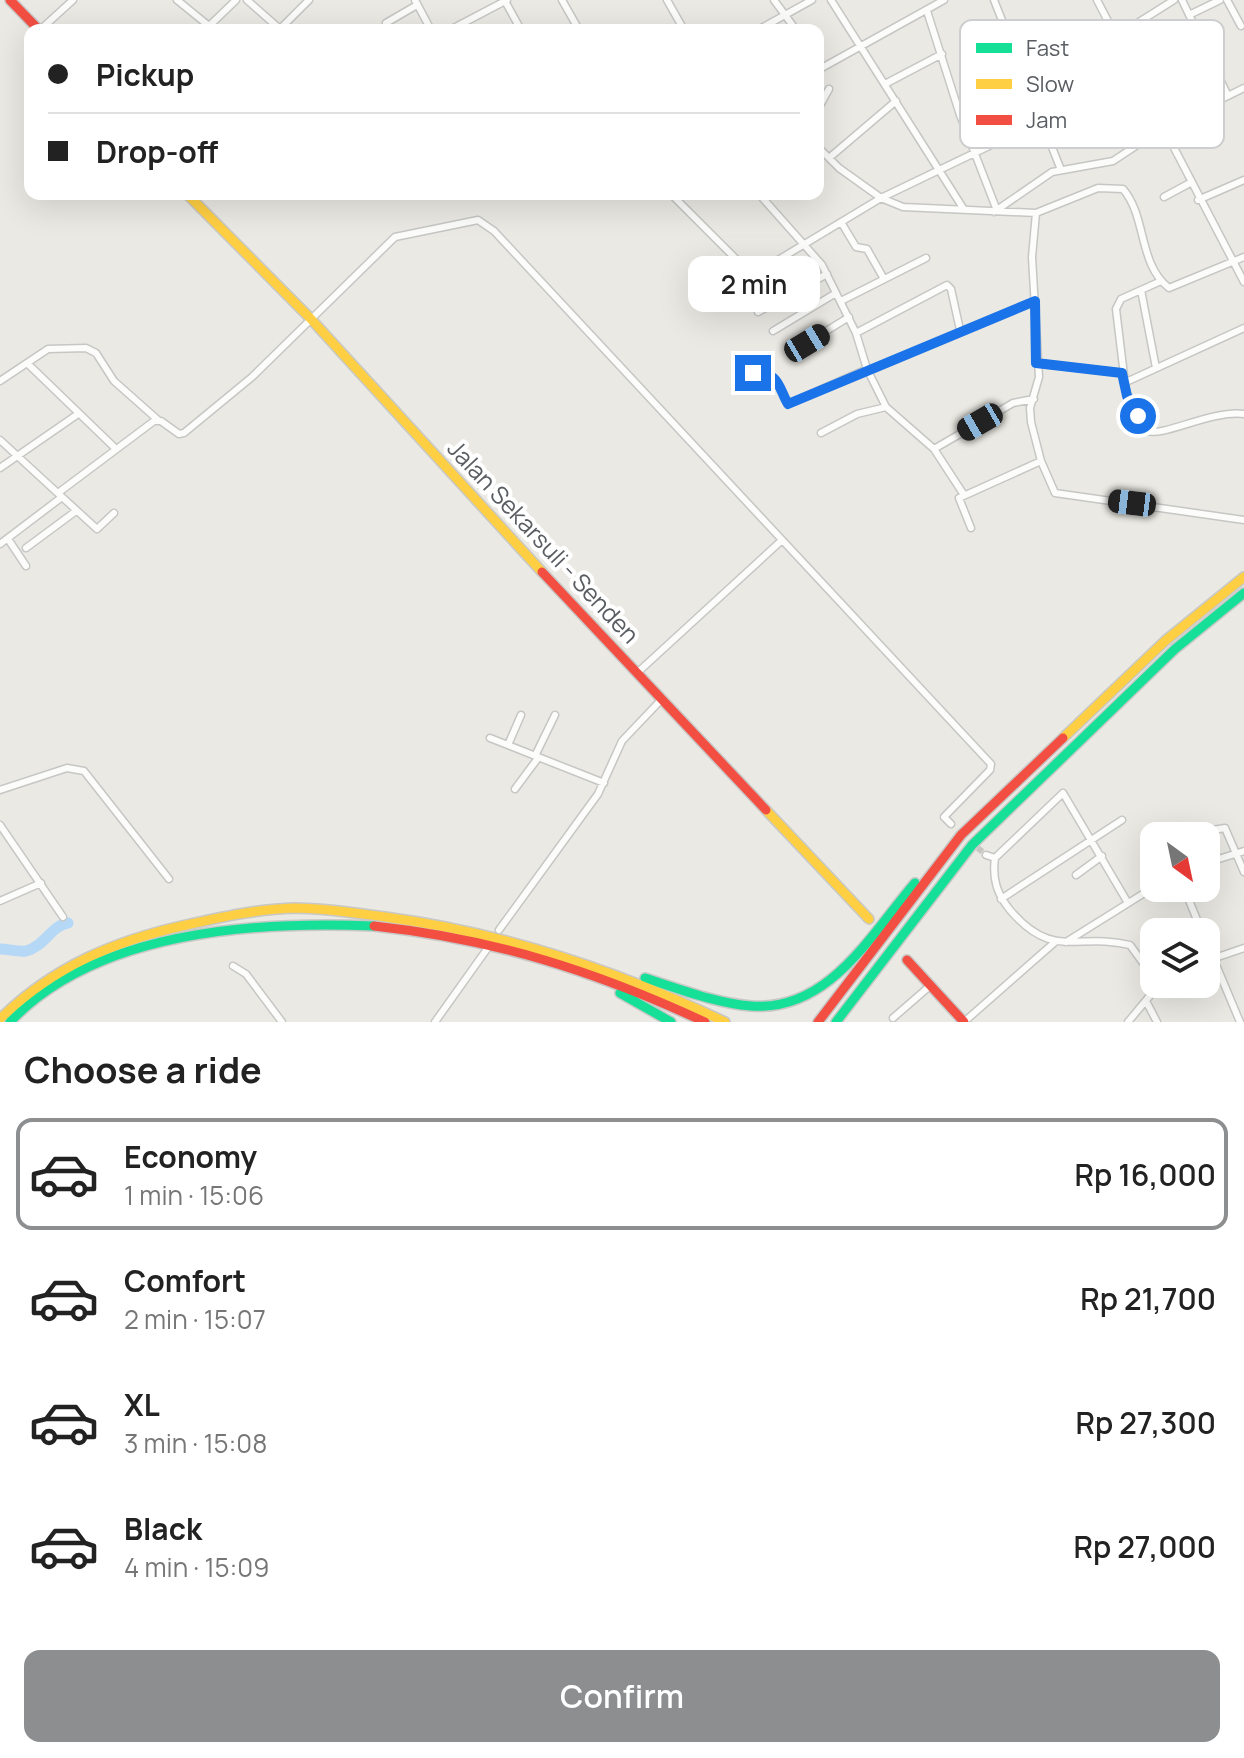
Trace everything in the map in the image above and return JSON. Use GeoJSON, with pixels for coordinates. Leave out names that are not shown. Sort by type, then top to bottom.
{"type":"FeatureCollection","features":[{"type":"Feature","properties":{"kind":"main road"},"geometry":{"type":"LineString","coordinates":[[10,0],[33,24]]}},
{"type":"Feature","properties":{"kind":"main road","name":"Jalan Sekarsuli - Senden"},"geometry":{"type":"LineString","coordinates":[[193,200],[310,318],[661,700],[869,919]]}},
{"type":"Feature","properties":{"kind":"main road"},"geometry":{"type":"LineString","coordinates":[[10,1022],[20,1009],[62,978],[125,952],[195,936],[286,923],[389,925],[479,939],[744,1006],[773,1007],[797,1001],[819,989],[848,962],[961,835],[1058,740],[1165,641],[1244,577]]}},
{"type":"Feature","properties":{"kind":"main road"},"geometry":{"type":"LineString","coordinates":[[836,1022],[972,845],[1067,749],[1175,649],[1244,593]]}},
{"type":"Feature","properties":{"kind":"main road"},"geometry":{"type":"LineString","coordinates":[[818,1022],[961,835]]}},
{"type":"Feature","properties":{"kind":"main road"},"geometry":{"type":"LineString","coordinates":[[0,1019],[51,973],[135,935],[289,908],[459,926],[686,1002],[725,1022]]}},
{"type":"Feature","properties":{"kind":"main road"},"geometry":{"type":"LineString","coordinates":[[846,1022],[914,918]]}},
{"type":"Feature","properties":{"kind":"main road"},"geometry":{"type":"LineString","coordinates":[[907,960],[964,1022]]}},
{"type":"Feature","properties":{"kind":"main road"},"geometry":{"type":"LineString","coordinates":[[568,961],[671,1022]]}},
{"type":"Feature","properties":{"kind":"main road"},"geometry":{"type":"LineString","coordinates":[[568,961],[705,1022]]}},
{"type":"Feature","properties":{"kind":"street"},"geometry":{"type":"LineString","coordinates":[[46,24],[73,0]]}},
{"type":"Feature","properties":{"kind":"street"},"geometry":{"type":"LineString","coordinates":[[177,0],[203,24]]}},
{"type":"Feature","properties":{"kind":"street"},"geometry":{"type":"LineString","coordinates":[[211,24],[236,0]]}},
{"type":"Feature","properties":{"kind":"street"},"geometry":{"type":"LineString","coordinates":[[247,0],[273,24]]}},
{"type":"Feature","properties":{"kind":"street"},"geometry":{"type":"LineString","coordinates":[[286,24],[309,0]]}},
{"type":"Feature","properties":{"kind":"street"},"geometry":{"type":"LineString","coordinates":[[562,0],[576,24]]}},
{"type":"Feature","properties":{"kind":"street"},"geometry":{"type":"LineString","coordinates":[[679,0],[668,3],[680,24]]}},
{"type":"Feature","properties":{"kind":"street"},"geometry":{"type":"LineString","coordinates":[[774,0],[792,24]]}},
{"type":"Feature","properties":{"kind":"street"},"geometry":{"type":"LineString","coordinates":[[769,24],[812,0]]}},
{"type":"Feature","properties":{"kind":"street"},"geometry":{"type":"LineString","coordinates":[[831,0],[963,208]]}},
{"type":"Feature","properties":{"kind":"street"},"geometry":{"type":"LineString","coordinates":[[824,64],[944,0]]}},
{"type":"Feature","properties":{"kind":"street"},"geometry":{"type":"LineString","coordinates":[[994,0],[1002,20]]}},
{"type":"Feature","properties":{"kind":"street"},"geometry":{"type":"LineString","coordinates":[[1097,0],[1107,20]]}},
{"type":"Feature","properties":{"kind":"street"},"geometry":{"type":"LineString","coordinates":[[1140,20],[1174,0]]}},
{"type":"Feature","properties":{"kind":"street"},"geometry":{"type":"LineString","coordinates":[[1182,0],[1192,20]]}},
{"type":"Feature","properties":{"kind":"street"},"geometry":{"type":"LineString","coordinates":[[1189,15],[1220,0]]}},
{"type":"Feature","properties":{"kind":"street"},"geometry":{"type":"LineString","coordinates":[[1227,0],[1241,26]]}},
{"type":"Feature","properties":{"kind":"street"},"geometry":{"type":"LineString","coordinates":[[462,24],[506,1],[518,24]]}},
{"type":"Feature","properties":{"kind":"street"},"geometry":{"type":"LineString","coordinates":[[386,23],[416,2],[428,24]]}},
{"type":"Feature","properties":{"kind":"street"},"geometry":{"type":"LineString","coordinates":[[927,11],[960,108]]}},
{"type":"Feature","properties":{"kind":"street"},"geometry":{"type":"LineString","coordinates":[[885,84],[942,54]]}},
{"type":"Feature","properties":{"kind":"street"},"geometry":{"type":"LineString","coordinates":[[1224,88],[1228,96]]}},
{"type":"Feature","properties":{"kind":"street"},"geometry":{"type":"LineString","coordinates":[[1224,98],[1244,88]]}},
{"type":"Feature","properties":{"kind":"street"},"geometry":{"type":"LineString","coordinates":[[824,98],[829,89]]}},
{"type":"Feature","properties":{"kind":"street"},"geometry":{"type":"LineString","coordinates":[[829,158],[896,101]]}},
{"type":"Feature","properties":{"kind":"street"},"geometry":{"type":"LineString","coordinates":[[725,292],[881,198],[979,148]]}},
{"type":"Feature","properties":{"kind":"street"},"geometry":{"type":"LineString","coordinates":[[1052,148],[1061,170]]}},
{"type":"Feature","properties":{"kind":"street"},"geometry":{"type":"LineString","coordinates":[[995,210],[1047,174],[1113,161],[1133,148]]}},
{"type":"Feature","properties":{"kind":"street"},"geometry":{"type":"LineString","coordinates":[[1173,148],[1244,282]]}},
{"type":"Feature","properties":{"kind":"street"},"geometry":{"type":"LineString","coordinates":[[974,150],[995,210]]}},
{"type":"Feature","properties":{"kind":"street"},"geometry":{"type":"LineString","coordinates":[[824,153],[881,198],[903,207],[1036,213],[1098,188],[1123,189],[1131,200],[1145,251],[1161,281],[1171,289],[1244,257]]}},
{"type":"Feature","properties":{"kind":"street"},"geometry":{"type":"LineString","coordinates":[[1198,200],[1242,180]]}},
{"type":"Feature","properties":{"kind":"street"},"geometry":{"type":"LineString","coordinates":[[1164,197],[1190,183]]}},
{"type":"Feature","properties":{"kind":"street"},"geometry":{"type":"LineString","coordinates":[[677,200],[753,276]]}},
{"type":"Feature","properties":{"kind":"street"},"geometry":{"type":"LineString","coordinates":[[765,200],[806,243],[827,274],[849,317],[867,370],[886,407],[934,449],[964,495]]}},
{"type":"Feature","properties":{"kind":"street"},"geometry":{"type":"LineString","coordinates":[[1036,213],[1032,257],[1039,387],[1031,422],[1041,461],[1055,493],[1244,520]]}},
{"type":"Feature","properties":{"kind":"street"},"geometry":{"type":"LineString","coordinates":[[0,381],[48,349],[90,349],[114,381],[158,420],[179,434],[184,433],[252,377],[395,237],[459,221],[483,222],[991,764],[990,770],[944,817],[951,824]]}},
{"type":"Feature","properties":{"kind":"street"},"geometry":{"type":"LineString","coordinates":[[841,222],[856,247],[867,249],[884,279]]}},
{"type":"Feature","properties":{"kind":"street"},"geometry":{"type":"LineString","coordinates":[[841,301],[926,258]]}},
{"type":"Feature","properties":{"kind":"street"},"geometry":{"type":"LineString","coordinates":[[758,312],[827,274]]}},
{"type":"Feature","properties":{"kind":"street"},"geometry":{"type":"LineString","coordinates":[[1161,281],[1121,299],[1117,305],[1124,383],[1131,403],[1149,433],[1217,413],[1244,414]]}},
{"type":"Feature","properties":{"kind":"street"},"geometry":{"type":"LineString","coordinates":[[856,333],[947,285],[951,289],[960,330]]}},
{"type":"Feature","properties":{"kind":"street"},"geometry":{"type":"LineString","coordinates":[[1141,290],[1156,368]]}},
{"type":"Feature","properties":{"kind":"street"},"geometry":{"type":"LineString","coordinates":[[773,331],[836,293]]}},
{"type":"Feature","properties":{"kind":"street"},"geometry":{"type":"LineString","coordinates":[[745,365],[753,373],[767,373],[779,380],[788,404],[1035,301]]}},
{"type":"Feature","properties":{"kind":"street"},"geometry":{"type":"LineString","coordinates":[[807,343],[849,317]]}},
{"type":"Feature","properties":{"kind":"street"},"geometry":{"type":"LineString","coordinates":[[1124,383],[1244,328]]}},
{"type":"Feature","properties":{"kind":"street"},"geometry":{"type":"LineString","coordinates":[[27,363],[116,449]]}},
{"type":"Feature","properties":{"kind":"street"},"geometry":{"type":"LineString","coordinates":[[1036,363],[1122,373]]}},
{"type":"Feature","properties":{"kind":"street"},"geometry":{"type":"LineString","coordinates":[[934,449],[1013,403],[1034,399]]}},
{"type":"Feature","properties":{"kind":"street"},"geometry":{"type":"LineString","coordinates":[[821,433],[857,414],[886,407]]}},
{"type":"Feature","properties":{"kind":"street"},"geometry":{"type":"LineString","coordinates":[[0,468],[78,414]]}},
{"type":"Feature","properties":{"kind":"street"},"geometry":{"type":"LineString","coordinates":[[0,544],[116,449],[158,420]]}},
{"type":"Feature","properties":{"kind":"street"},"geometry":{"type":"LineString","coordinates":[[0,440],[97,529],[114,513]]}},
{"type":"Feature","properties":{"kind":"street"},"geometry":{"type":"LineString","coordinates":[[971,528],[958,502],[964,495],[1041,461]]}},
{"type":"Feature","properties":{"kind":"street"},"geometry":{"type":"LineString","coordinates":[[26,548],[76,511]]}},
{"type":"Feature","properties":{"kind":"street"},"geometry":{"type":"LineString","coordinates":[[8,539],[26,566]]}},
{"type":"Feature","properties":{"kind":"street"},"geometry":{"type":"LineString","coordinates":[[637,673],[781,541]]}},
{"type":"Feature","properties":{"kind":"street"},"geometry":{"type":"LineString","coordinates":[[499,930],[604,783],[618,746],[661,700]]}},
{"type":"Feature","properties":{"kind":"street"},"geometry":{"type":"LineString","coordinates":[[508,745],[521,715]]}},
{"type":"Feature","properties":{"kind":"street"},"geometry":{"type":"LineString","coordinates":[[515,789],[537,757],[555,715]]}},
{"type":"Feature","properties":{"kind":"street"},"geometry":{"type":"LineString","coordinates":[[490,738],[604,783]]}},
{"type":"Feature","properties":{"kind":"street"},"geometry":{"type":"LineString","coordinates":[[0,790],[67,768],[84,771],[169,879]]}},
{"type":"Feature","properties":{"kind":"street"},"geometry":{"type":"LineString","coordinates":[[1128,903],[1067,797],[1058,794],[995,858],[996,887],[1001,899],[1029,931],[1055,942],[1130,945],[1140,959]]}},
{"type":"Feature","properties":{"kind":"street"},"geometry":{"type":"LineString","coordinates":[[1001,899],[1122,820]]}},
{"type":"Feature","properties":{"kind":"street"},"geometry":{"type":"LineString","coordinates":[[0,825],[63,917]]}},
{"type":"Feature","properties":{"kind":"street"},"geometry":{"type":"LineString","coordinates":[[1220,829],[1225,828],[1244,872]]}},
{"type":"Feature","properties":{"kind":"street"},"geometry":{"type":"LineString","coordinates":[[1220,858],[1244,851]]}},
{"type":"Feature","properties":{"kind":"street"},"geometry":{"type":"LineString","coordinates":[[986,855],[995,858]]}},
{"type":"Feature","properties":{"kind":"street"},"geometry":{"type":"LineString","coordinates":[[1076,875],[1102,856]]}},
{"type":"Feature","properties":{"kind":"street"},"geometry":{"type":"LineString","coordinates":[[0,901],[41,883]]}},
{"type":"Feature","properties":{"kind":"street"},"geometry":{"type":"LineString","coordinates":[[1066,942],[1140,896]]}},
{"type":"Feature","properties":{"kind":"street"},"geometry":{"type":"LineString","coordinates":[[964,1022],[1055,942]]}},
{"type":"Feature","properties":{"kind":"street"},"geometry":{"type":"LineString","coordinates":[[1220,956],[1244,948]]}},
{"type":"Feature","properties":{"kind":"street"},"geometry":{"type":"LineString","coordinates":[[437,1021],[487,949]]}},
{"type":"Feature","properties":{"kind":"street"},"geometry":{"type":"LineString","coordinates":[[233,966],[246,974],[282,1022]]}},
{"type":"Feature","properties":{"kind":"street"},"geometry":{"type":"LineString","coordinates":[[1220,980],[1240,1022]]}},
{"type":"Feature","properties":{"kind":"street"},"geometry":{"type":"LineString","coordinates":[[893,1018],[931,985]]}},
{"type":"Feature","properties":{"kind":"street"},"geometry":{"type":"LineString","coordinates":[[1128,1022],[1148,998]]}},
{"type":"Feature","properties":{"kind":"street"},"geometry":{"type":"LineString","coordinates":[[1146,1001],[1157,1022]]}},
{"type":"Feature","properties":{"kind":"waterway"},"geometry":{"type":"LineString","coordinates":[[0,949],[32,949],[68,923]]}},
{"type":"Feature","properties":{"kind":"tunnel"},"geometry":{"type":"LineString","coordinates":[[971,842],[986,855]]}},
{"type":"Feature","properties":{"kind":"traffic: fast"},"geometry":{"type":"LineString","coordinates":[[836,1022],[972,845],[1175,649],[1244,593]]}},
{"type":"Feature","properties":{"kind":"traffic: fast"},"geometry":{"type":"LineString","coordinates":[[645,978],[711,999],[751,1006],[779,1005],[826,983],[846,966],[915,883]]}},
{"type":"Feature","properties":{"kind":"traffic: fast"},"geometry":{"type":"LineString","coordinates":[[10,1022],[45,992],[87,968],[132,950],[230,930],[279,926],[374,926]]}},
{"type":"Feature","properties":{"kind":"traffic: fast"},"geometry":{"type":"LineString","coordinates":[[620,993],[671,1022]]}},
{"type":"Feature","properties":{"kind":"traffic: slow"},"geometry":{"type":"LineString","coordinates":[[193,200],[310,318],[542,572]]}},
{"type":"Feature","properties":{"kind":"traffic: slow"},"geometry":{"type":"LineString","coordinates":[[1063,738],[1165,641],[1244,577]]}},
{"type":"Feature","properties":{"kind":"traffic: slow"},"geometry":{"type":"LineString","coordinates":[[766,810],[869,919]]}},
{"type":"Feature","properties":{"kind":"traffic: slow"},"geometry":{"type":"LineString","coordinates":[[0,1019],[41,985],[109,948],[200,922],[294,908],[430,924],[517,944],[601,970],[725,1022]]}},
{"type":"Feature","properties":{"kind":"traffic: jam"},"geometry":{"type":"LineString","coordinates":[[10,0],[33,24]]}},
{"type":"Feature","properties":{"kind":"traffic: jam"},"geometry":{"type":"LineString","coordinates":[[542,572],[766,810]]}},
{"type":"Feature","properties":{"kind":"traffic: jam"},"geometry":{"type":"LineString","coordinates":[[818,1022],[961,835],[1063,738]]}},
{"type":"Feature","properties":{"kind":"traffic: jam"},"geometry":{"type":"LineString","coordinates":[[374,926],[461,939],[544,960],[624,987],[705,1022]]}},
{"type":"Feature","properties":{"kind":"traffic: jam"},"geometry":{"type":"LineString","coordinates":[[907,960],[964,1022]]}},
{"type":"Feature","properties":{"kind":"route"},"geometry":{"type":"LineString","coordinates":[[753,373],[767,373],[779,380],[788,404],[1035,301],[1036,363],[1059,363],[1122,373],[1127,396],[1138,416]]}}]}
